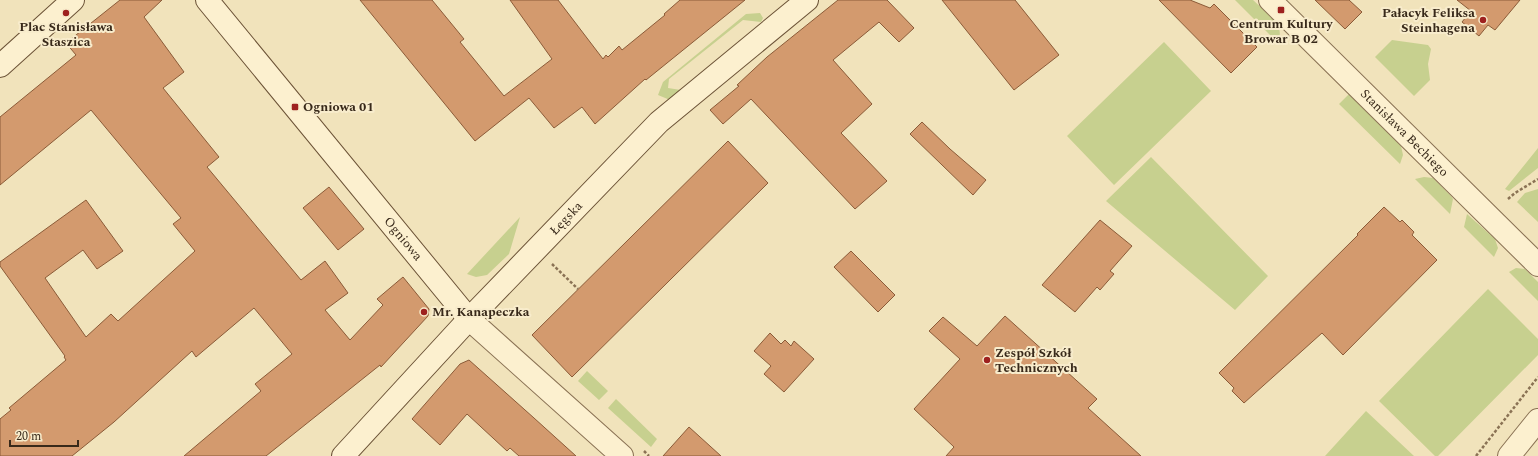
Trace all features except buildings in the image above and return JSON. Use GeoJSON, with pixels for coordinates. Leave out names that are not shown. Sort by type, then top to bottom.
{"type":"FeatureCollection","features":[{"type":"Feature","properties":{"kind":"street"},"geometry":{"type":"LineString","coordinates":[[0,66],[73,0]]}},
{"type":"Feature","properties":{"kind":"street","name":"Ogniowa"},"geometry":{"type":"LineString","coordinates":[[207,0],[469,319],[622,456]]}},
{"type":"Feature","properties":{"kind":"street","name":"Łęgska"},"geometry":{"type":"LineString","coordinates":[[343,456],[469,319],[659,122],[807,0]]}},
{"type":"Feature","properties":{"kind":"street","name":"Stanisława Bechiego"},"geometry":{"type":"LineString","coordinates":[[1270,0],[1538,265]]}},
{"type":"Feature","properties":{"kind":"street"},"geometry":{"type":"LineString","coordinates":[[1509,456],[1538,420]]}},
{"type":"Feature","properties":{"kind":"path"},"geometry":{"type":"LineString","coordinates":[[1508,199],[1515,192],[1538,179]]}},
{"type":"Feature","properties":{"kind":"path"},"geometry":{"type":"LineString","coordinates":[[549,261],[578,289]]}},
{"type":"Feature","properties":{"kind":"path"},"geometry":{"type":"LineString","coordinates":[[1476,456],[1538,377]]}},
{"type":"Feature","properties":{"kind":"green space"},"geometry":{"type":"Polygon","coordinates":[[[1235,0],[1253,0],[1273,19],[1279,30],[1280,36],[1277,42],[1235,0]]]}},
{"type":"Feature","properties":{"kind":"green space"},"geometry":{"type":"Polygon","coordinates":[[[760,13],[763,18],[761,22],[743,20],[669,79],[668,88],[681,90],[670,100],[658,95],[663,82],[746,14],[760,13]]]}},
{"type":"Feature","properties":{"kind":"green space"},"geometry":{"type":"Polygon","coordinates":[[[1392,40],[1428,45],[1431,49],[1428,64],[1430,80],[1414,96],[1375,57],[1392,40]]]}},
{"type":"Feature","properties":{"kind":"green space"},"geometry":{"type":"Polygon","coordinates":[[[1164,42],[1211,91],[1114,185],[1067,136],[1164,42]]]}},
{"type":"Feature","properties":{"kind":"green space"},"geometry":{"type":"Polygon","coordinates":[[[1349,94],[1401,146],[1403,155],[1400,164],[1339,104],[1349,94]]]}},
{"type":"Feature","properties":{"kind":"green space"},"geometry":{"type":"Polygon","coordinates":[[[1538,148],[1538,168],[1509,191],[1505,189],[1538,148]]]}},
{"type":"Feature","properties":{"kind":"green space"},"geometry":{"type":"Polygon","coordinates":[[[1151,157],[1268,276],[1235,310],[1106,201],[1151,157]]]}},
{"type":"Feature","properties":{"kind":"green space"},"geometry":{"type":"Polygon","coordinates":[[[1424,177],[1433,178],[1451,196],[1453,199],[1450,214],[1415,179],[1424,177]]]}},
{"type":"Feature","properties":{"kind":"green space"},"geometry":{"type":"Polygon","coordinates":[[[1538,189],[1538,222],[1517,202],[1525,193],[1538,189]]]}},
{"type":"Feature","properties":{"kind":"green space"},"geometry":{"type":"Polygon","coordinates":[[[1467,214],[1495,239],[1498,248],[1494,257],[1464,227],[1467,214]]]}},
{"type":"Feature","properties":{"kind":"green space"},"geometry":{"type":"Polygon","coordinates":[[[520,217],[509,254],[487,275],[476,277],[467,274],[520,217]]]}},
{"type":"Feature","properties":{"kind":"green space"},"geometry":{"type":"Polygon","coordinates":[[[1516,268],[1525,269],[1538,282],[1538,301],[1509,272],[1516,268]]]}},
{"type":"Feature","properties":{"kind":"green space"},"geometry":{"type":"Polygon","coordinates":[[[1488,289],[1538,339],[1538,355],[1438,456],[1435,456],[1379,401],[1488,289]]]}},
{"type":"Feature","properties":{"kind":"green space"},"geometry":{"type":"Polygon","coordinates":[[[587,371],[608,391],[599,400],[578,381],[587,371]]]}},
{"type":"Feature","properties":{"kind":"green space"},"geometry":{"type":"Polygon","coordinates":[[[616,399],[657,439],[651,447],[608,408],[616,399]]]}},
{"type":"Feature","properties":{"kind":"green space"},"geometry":{"type":"Polygon","coordinates":[[[1366,411],[1414,456],[1325,456],[1366,411]]]}},
{"type":"Feature","properties":{"kind":"place","name":"Centrum Kultury Browar B 02"},"geometry":{"type":"Point","coordinates":[1281,10]}},
{"type":"Feature","properties":{"kind":"place","name":"Plac Stanisława Staszica"},"geometry":{"type":"Point","coordinates":[66,13]}},
{"type":"Feature","properties":{"kind":"place","name":"Pałacyk Feliksa Steinhagena"},"geometry":{"type":"Point","coordinates":[1483,20]}},
{"type":"Feature","properties":{"kind":"place","name":"Ogniowa 01"},"geometry":{"type":"Point","coordinates":[295,107]}},
{"type":"Feature","properties":{"kind":"place","name":"Mr. Kanapeczka"},"geometry":{"type":"Point","coordinates":[424,312]}},
{"type":"Feature","properties":{"kind":"place","name":"Zespół Szkół Technicznych"},"geometry":{"type":"Point","coordinates":[987,360]}}]}
